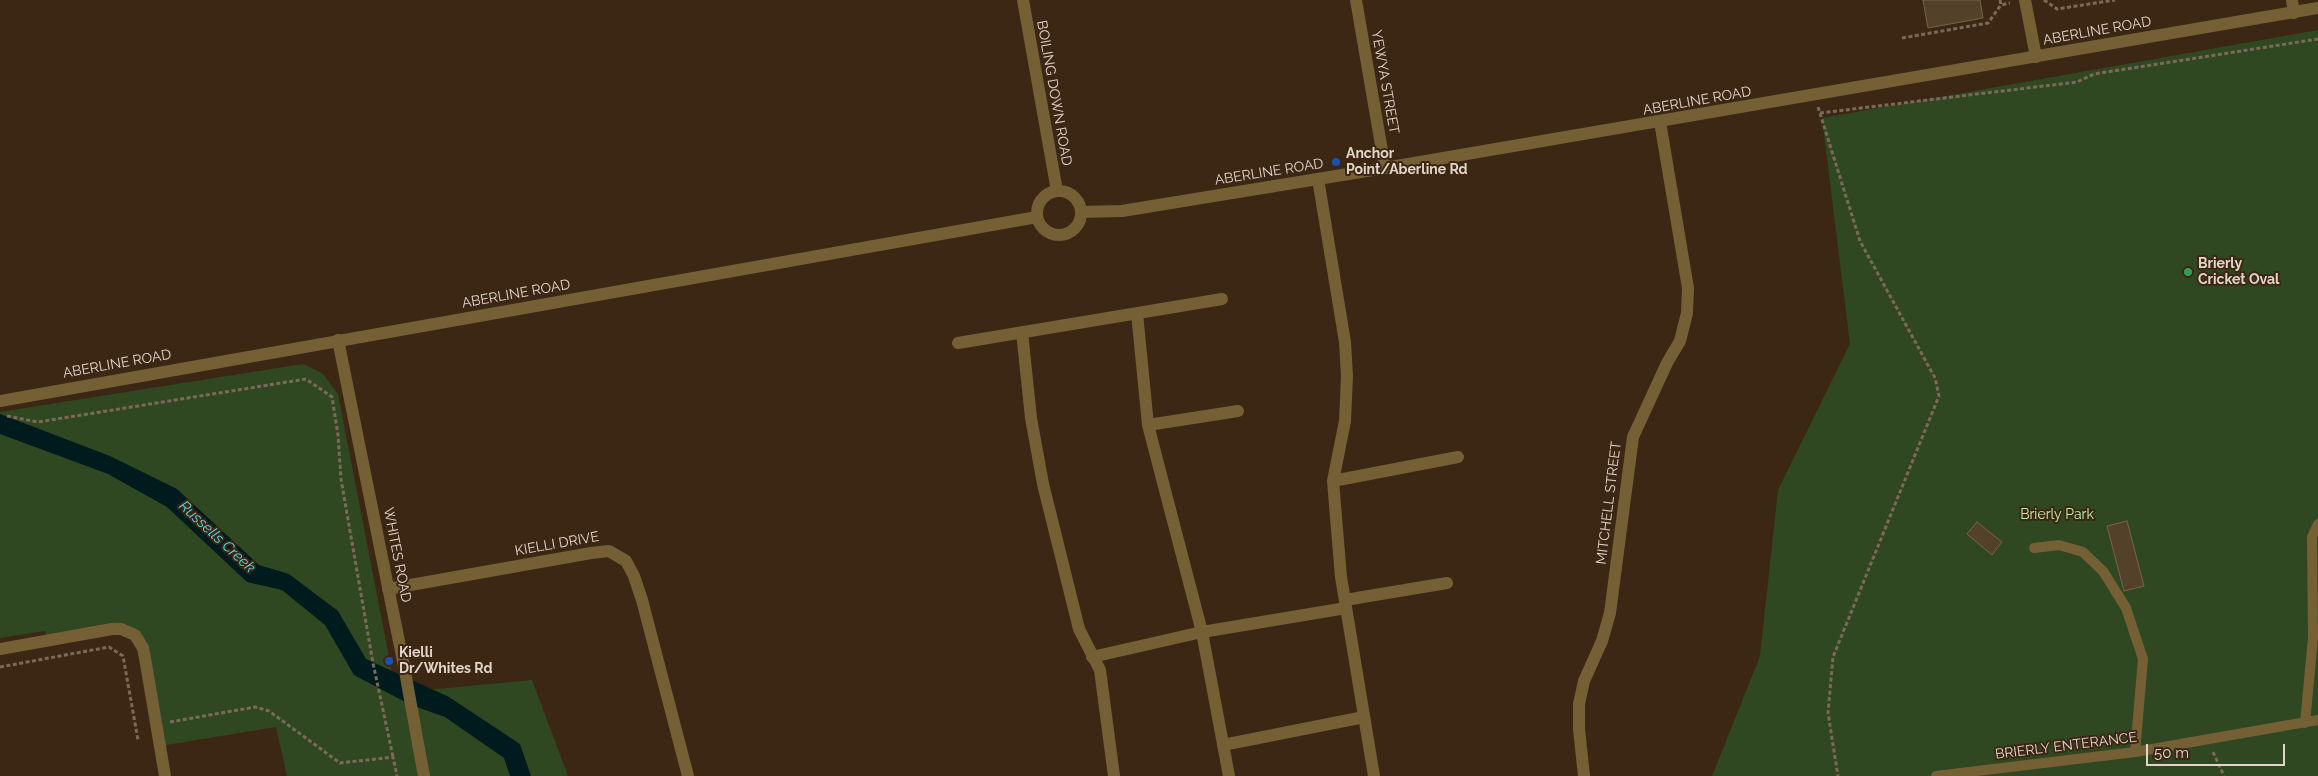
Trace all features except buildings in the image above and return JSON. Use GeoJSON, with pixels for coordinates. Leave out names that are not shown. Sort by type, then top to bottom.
{"type":"FeatureCollection","features":[{"type":"Feature","properties":{"kind":"street","name":"BOILING DOWN ROAD"},"geometry":{"type":"LineString","coordinates":[[1023,0],[1056,191]]}},
{"type":"Feature","properties":{"kind":"street","name":"YEWYA STREET"},"geometry":{"type":"LineString","coordinates":[[1356,0],[1385,168]]}},
{"type":"Feature","properties":{"kind":"street"},"geometry":{"type":"LineString","coordinates":[[2025,0],[2036,57]]}},
{"type":"Feature","properties":{"kind":"street","name":"ABERLINE ROAD"},"geometry":{"type":"LineString","coordinates":[[1081,212],[1122,211],[1385,168],[2036,57],[2293,6],[2318,8]]}},
{"type":"Feature","properties":{"kind":"street","name":"MITCHELL STREET"},"geometry":{"type":"LineString","coordinates":[[1584,776],[1579,729],[1579,704],[1584,681],[1602,641],[1610,613],[1633,438],[1667,363],[1680,341],[1687,312],[1688,288],[1660,122]]}},
{"type":"Feature","properties":{"kind":"street"},"geometry":{"type":"LineString","coordinates":[[1318,179],[1345,342],[1347,376],[1346,421],[1333,481],[1345,604],[1374,776]]}},
{"type":"Feature","properties":{"kind":"street"},"geometry":{"type":"LineString","coordinates":[[1056,191],[1070,194],[1076,199],[1081,212],[1077,226],[1065,234],[1051,234],[1040,224],[1037,217],[1039,203],[1044,197],[1056,191]]}},
{"type":"Feature","properties":{"kind":"street","name":"ABERLINE ROAD"},"geometry":{"type":"LineString","coordinates":[[0,401],[1037,217]]}},
{"type":"Feature","properties":{"kind":"street"},"geometry":{"type":"LineString","coordinates":[[958,342],[1222,299]]}},
{"type":"Feature","properties":{"kind":"street"},"geometry":{"type":"LineString","coordinates":[[1137,313],[1148,425],[1202,632],[1229,776]]}},
{"type":"Feature","properties":{"kind":"street"},"geometry":{"type":"LineString","coordinates":[[1022,332],[1031,418],[1043,484],[1079,629],[1100,670],[1104,685],[1114,776]]}},
{"type":"Feature","properties":{"kind":"street","name":"WHITES ROAD"},"geometry":{"type":"LineString","coordinates":[[338,340],[404,666],[424,776]]}},
{"type":"Feature","properties":{"kind":"street"},"geometry":{"type":"LineString","coordinates":[[1148,425],[1238,411]]}},
{"type":"Feature","properties":{"kind":"street"},"geometry":{"type":"LineString","coordinates":[[1333,481],[1458,457]]}},
{"type":"Feature","properties":{"kind":"street","name":"KIELLI DRIVE"},"geometry":{"type":"LineString","coordinates":[[388,590],[591,553],[609,551],[626,561],[634,576],[642,600],[688,776]]}},
{"type":"Feature","properties":{"kind":"street"},"geometry":{"type":"LineString","coordinates":[[1092,657],[1202,632],[1447,583]]}},
{"type":"Feature","properties":{"kind":"street"},"geometry":{"type":"LineString","coordinates":[[0,649],[112,630],[129,632],[135,635],[143,648],[165,776]]}},
{"type":"Feature","properties":{"kind":"street"},"geometry":{"type":"LineString","coordinates":[[1224,745],[1364,718]]}},
{"type":"Feature","properties":{"kind":"lane"},"geometry":{"type":"LineString","coordinates":[[2305,723],[2313,638],[2312,537],[2318,524]]}},
{"type":"Feature","properties":{"kind":"lane"},"geometry":{"type":"LineString","coordinates":[[2034,548],[2059,546],[2083,552],[2103,571],[2126,608],[2143,658],[2135,752]]}},
{"type":"Feature","properties":{"kind":"lane","name":"BRIERLY ENTERANCE"},"geometry":{"type":"LineString","coordinates":[[1936,776],[2135,752],[2318,720]]}},
{"type":"Feature","properties":{"kind":"path"},"geometry":{"type":"LineString","coordinates":[[2044,0],[2057,10],[2115,0]]}},
{"type":"Feature","properties":{"kind":"path"},"geometry":{"type":"LineString","coordinates":[[1902,38],[1988,23],[2001,5]]}},
{"type":"Feature","properties":{"kind":"path"},"geometry":{"type":"LineString","coordinates":[[1820,112],[2077,82],[2094,74],[2318,39]]}},
{"type":"Feature","properties":{"kind":"path"},"geometry":{"type":"LineString","coordinates":[[1814,96],[1860,241],[1935,378],[1939,396],[1833,657],[1828,713],[1838,776]]}},
{"type":"Feature","properties":{"kind":"path"},"geometry":{"type":"LineString","coordinates":[[5,416],[38,422],[306,379],[332,397],[338,435],[341,479],[373,662],[397,776]]}},
{"type":"Feature","properties":{"kind":"path"},"geometry":{"type":"LineString","coordinates":[[0,667],[110,648],[123,656],[138,740]]}},
{"type":"Feature","properties":{"kind":"path"},"geometry":{"type":"LineString","coordinates":[[156,724],[255,708],[269,711],[340,763],[393,757]]}},
{"type":"Feature","properties":{"kind":"path"},"geometry":{"type":"LineString","coordinates":[[2208,740],[2224,776]]}},
{"type":"Feature","properties":{"kind":"green space","name":"Brierly Park"},"geometry":{"type":"Polygon","coordinates":[[[2318,30],[2318,776],[1712,776],[1760,656],[1778,490],[1850,344],[1822,118],[2318,30]]]}},
{"type":"Feature","properties":{"kind":"green space"},"geometry":{"type":"Polygon","coordinates":[[[303,364],[322,373],[338,394],[396,693],[532,680],[568,776],[287,776],[276,727],[160,746],[145,658],[129,632],[47,641],[45,631],[0,638],[0,412],[303,364]]]}},
{"type":"Feature","properties":{"kind":"water","name":"Russells Creek"},"geometry":{"type":"Polygon","coordinates":[[[0,414],[110,456],[177,489],[259,565],[289,574],[338,611],[366,659],[449,697],[520,744],[531,776],[510,776],[504,758],[445,717],[411,705],[354,675],[325,625],[282,590],[247,582],[167,507],[108,474],[0,434],[0,414]]]}},
{"type":"Feature","properties":{"kind":"place","name":"Anchor Point/Aberline Rd"},"geometry":{"type":"Point","coordinates":[1336,162]}},
{"type":"Feature","properties":{"kind":"place","name":"Brierly Cricket Oval"},"geometry":{"type":"Point","coordinates":[2188,272]}},
{"type":"Feature","properties":{"kind":"place","name":"Kielli Dr/Whites Rd"},"geometry":{"type":"Point","coordinates":[389,661]}}]}
